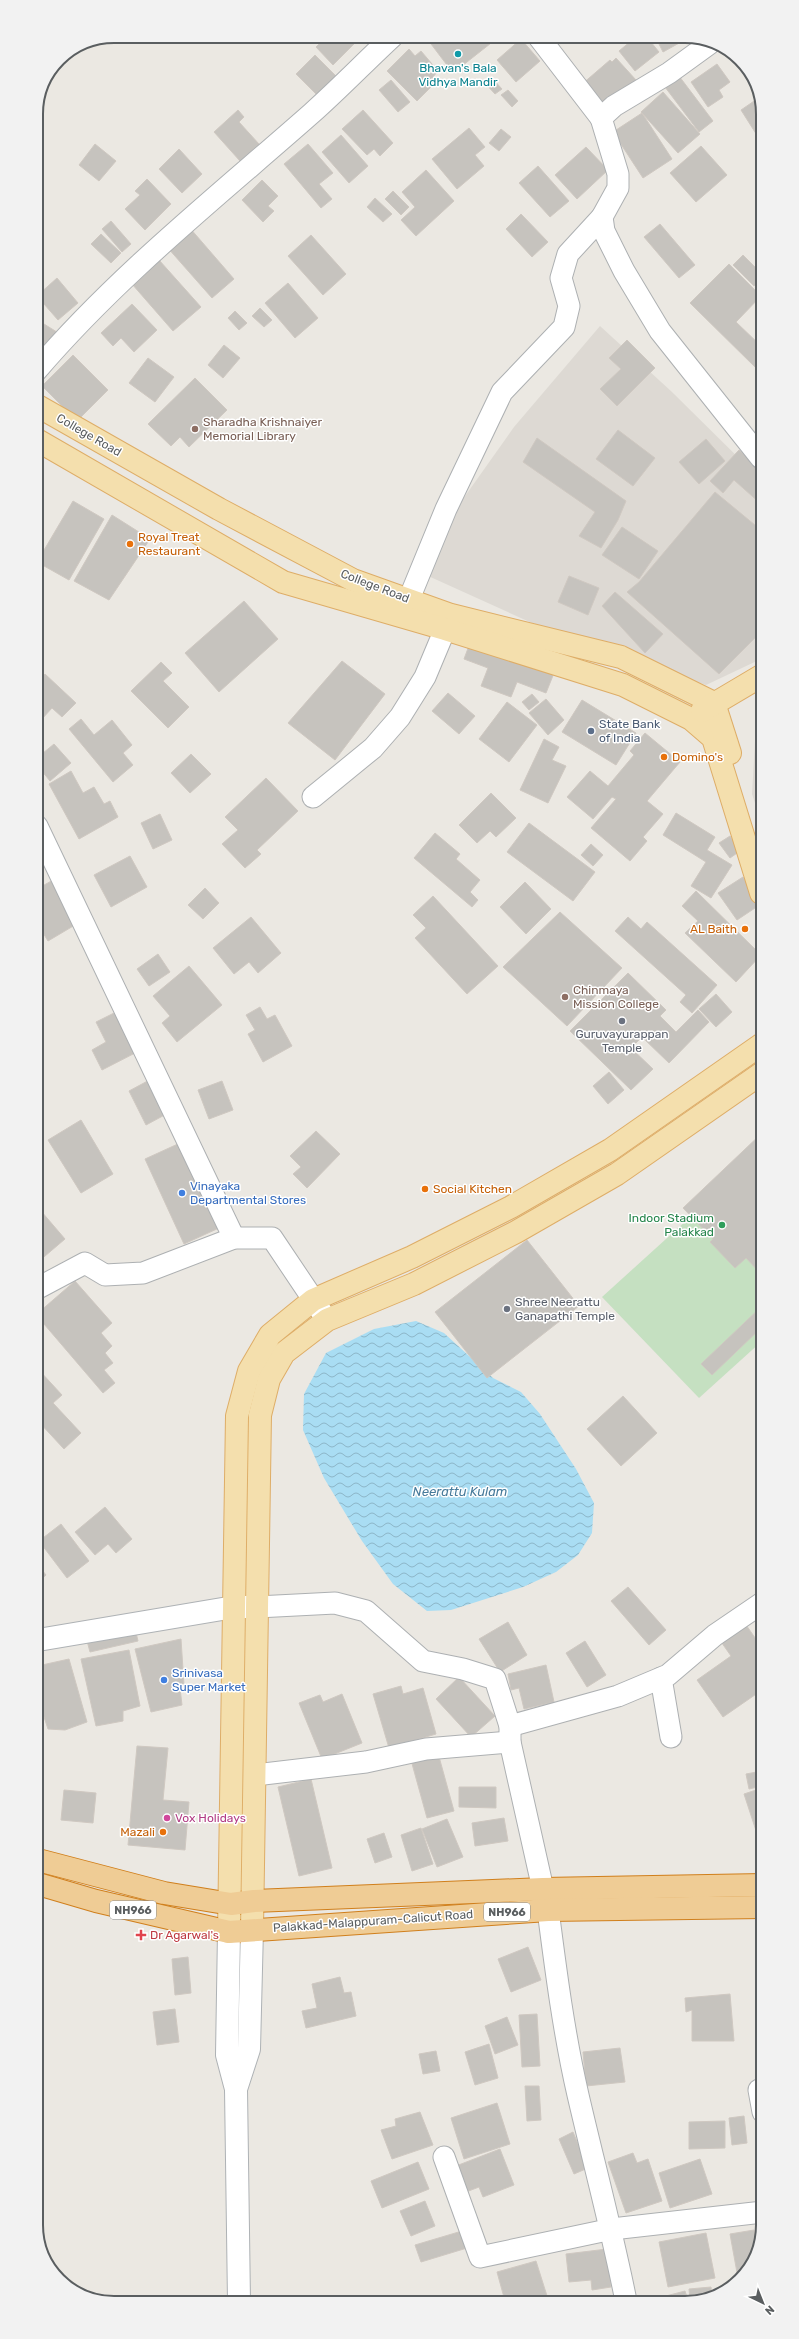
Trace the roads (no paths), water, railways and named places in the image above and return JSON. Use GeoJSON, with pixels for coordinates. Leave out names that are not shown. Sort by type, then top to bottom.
{"type":"FeatureCollection","features":[{"type":"Feature","properties":{"kind":"highway","name":"Palakkad-Malappuram-Calicut Road"},"geometry":{"type":"LineString","coordinates":[[43,1861],[164,1893],[231,1904],[254,1900],[543,1889],[756,1885]]}},
{"type":"Feature","properties":{"kind":"highway","name":"Palakkad-Malappuram-Calicut Road"},"geometry":{"type":"LineString","coordinates":[[43,1885],[96,1901],[229,1932],[548,1910],[756,1907]]}},
{"type":"Feature","properties":{"kind":"main road","name":"College Road"},"geometry":{"type":"LineString","coordinates":[[43,409],[219,509],[352,580],[409,599],[448,622],[623,685],[692,719],[713,738],[756,877]]}},
{"type":"Feature","properties":{"kind":"main road","name":"College Road"},"geometry":{"type":"LineString","coordinates":[[43,444],[283,582],[448,622],[621,657],[714,703]]}},
{"type":"Feature","properties":{"kind":"main road"},"geometry":{"type":"LineString","coordinates":[[692,719],[714,703],[756,679]]}},
{"type":"Feature","properties":{"kind":"main road"},"geometry":{"type":"LineString","coordinates":[[714,703],[756,833]]}},
{"type":"Feature","properties":{"kind":"main road"},"geometry":{"type":"LineString","coordinates":[[239,2296],[236,2089],[227,2054],[229,1932],[231,1904],[237,1416],[249,1371],[270,1335],[313,1300],[412,1257],[551,1184],[610,1150],[756,1048]]}},
{"type":"Feature","properties":{"kind":"main road"},"geometry":{"type":"LineString","coordinates":[[236,2089],[248,2049],[254,1900],[260,1415],[269,1379],[284,1353],[327,1320],[414,1284],[516,1232],[617,1174],[756,1077]]}},
{"type":"Feature","properties":{"kind":"main road"},"geometry":{"type":"LineString","coordinates":[[43,1639],[234,1607],[257,1607]]}},
{"type":"Feature","properties":{"kind":"street"},"geometry":{"type":"LineString","coordinates":[[43,363],[79,324],[151,256],[314,112],[386,43]]}},
{"type":"Feature","properties":{"kind":"street"},"geometry":{"type":"LineString","coordinates":[[409,599],[446,509],[502,392],[564,327],[569,306],[561,278],[568,254],[602,217],[618,188],[618,174],[601,118],[543,43]]}},
{"type":"Feature","properties":{"kind":"street"},"geometry":{"type":"LineString","coordinates":[[601,118],[614,106],[669,73],[707,46]]}},
{"type":"Feature","properties":{"kind":"street"},"geometry":{"type":"LineString","coordinates":[[602,217],[604,230],[610,243],[648,314],[677,356],[756,452]]}},
{"type":"Feature","properties":{"kind":"street"},"geometry":{"type":"LineString","coordinates":[[313,797],[373,748],[400,717],[425,677],[448,622]]}},
{"type":"Feature","properties":{"kind":"street"},"geometry":{"type":"LineString","coordinates":[[43,839],[234,1238]]}},
{"type":"Feature","properties":{"kind":"street"},"geometry":{"type":"LineString","coordinates":[[43,1285],[85,1263],[105,1275],[143,1273],[234,1238],[272,1238],[327,1320]]}},
{"type":"Feature","properties":{"kind":"street"},"geometry":{"type":"LineString","coordinates":[[257,1607],[335,1602],[366,1610],[423,1661],[463,1669],[495,1679],[510,1734],[543,1889]]}},
{"type":"Feature","properties":{"kind":"street"},"geometry":{"type":"LineString","coordinates":[[255,1774],[366,1762],[426,1749],[510,1734],[618,1696],[661,1678],[668,1674],[715,1635],[756,1607]]}},
{"type":"Feature","properties":{"kind":"street"},"geometry":{"type":"LineString","coordinates":[[661,1678],[671,1737]]}},
{"type":"Feature","properties":{"kind":"street"},"geometry":{"type":"LineString","coordinates":[[548,1910],[560,1999],[578,2094],[612,2229],[625,2296]]}},
{"type":"Feature","properties":{"kind":"street"},"geometry":{"type":"LineString","coordinates":[[444,2157],[480,2258],[612,2229],[756,2213]]}},
{"type":"Feature","properties":{"kind":"water","name":"Neerattu Kulam"},"geometry":{"type":"Polygon","coordinates":[[[416,1321],[444,1333],[493,1378],[521,1392],[540,1414],[576,1469],[594,1503],[592,1533],[578,1555],[556,1572],[523,1587],[451,1610],[427,1611],[393,1584],[362,1541],[324,1478],[303,1430],[304,1394],[326,1353],[374,1329],[416,1321]]]}},
{"type":"Feature","properties":{"kind":"place","name":"Bhavan's Bala Vidhya Mandir"},"geometry":{"type":"Point","coordinates":[458,54]}},
{"type":"Feature","properties":{"kind":"place","name":"Sharadha Krishnaiyer Memorial Library"},"geometry":{"type":"Point","coordinates":[195,429]}},
{"type":"Feature","properties":{"kind":"place","name":"Royal Treat Restaurant"},"geometry":{"type":"Point","coordinates":[130,544]}},
{"type":"Feature","properties":{"kind":"place","name":"State Bank of India"},"geometry":{"type":"Point","coordinates":[591,731]}},
{"type":"Feature","properties":{"kind":"place","name":"Domino's"},"geometry":{"type":"Point","coordinates":[664,757]}},
{"type":"Feature","properties":{"kind":"place","name":"AL Baith"},"geometry":{"type":"Point","coordinates":[745,929]}},
{"type":"Feature","properties":{"kind":"place","name":"Chinmaya Mission College"},"geometry":{"type":"Point","coordinates":[565,997]}},
{"type":"Feature","properties":{"kind":"place","name":"Guruvayurappan Temple"},"geometry":{"type":"Point","coordinates":[622,1021]}},
{"type":"Feature","properties":{"kind":"place","name":"Social Kitchen"},"geometry":{"type":"Point","coordinates":[425,1189]}},
{"type":"Feature","properties":{"kind":"place","name":"Vinayaka Departmental Stores"},"geometry":{"type":"Point","coordinates":[182,1193]}},
{"type":"Feature","properties":{"kind":"place","name":"Indoor Stadium Palakkad"},"geometry":{"type":"Point","coordinates":[722,1225]}},
{"type":"Feature","properties":{"kind":"place","name":"Shree Neerattu Ganapathi Temple"},"geometry":{"type":"Point","coordinates":[507,1309]}},
{"type":"Feature","properties":{"kind":"place","name":"Srinivasa Super Market"},"geometry":{"type":"Point","coordinates":[164,1680]}},
{"type":"Feature","properties":{"kind":"place","name":"Vox Holidays"},"geometry":{"type":"Point","coordinates":[167,1818]}},
{"type":"Feature","properties":{"kind":"place","name":"Mazali"},"geometry":{"type":"Point","coordinates":[163,1832]}},
{"type":"Feature","properties":{"kind":"place","name":"Dr Agarwal's"},"geometry":{"type":"Point","coordinates":[141,1935]}}]}
